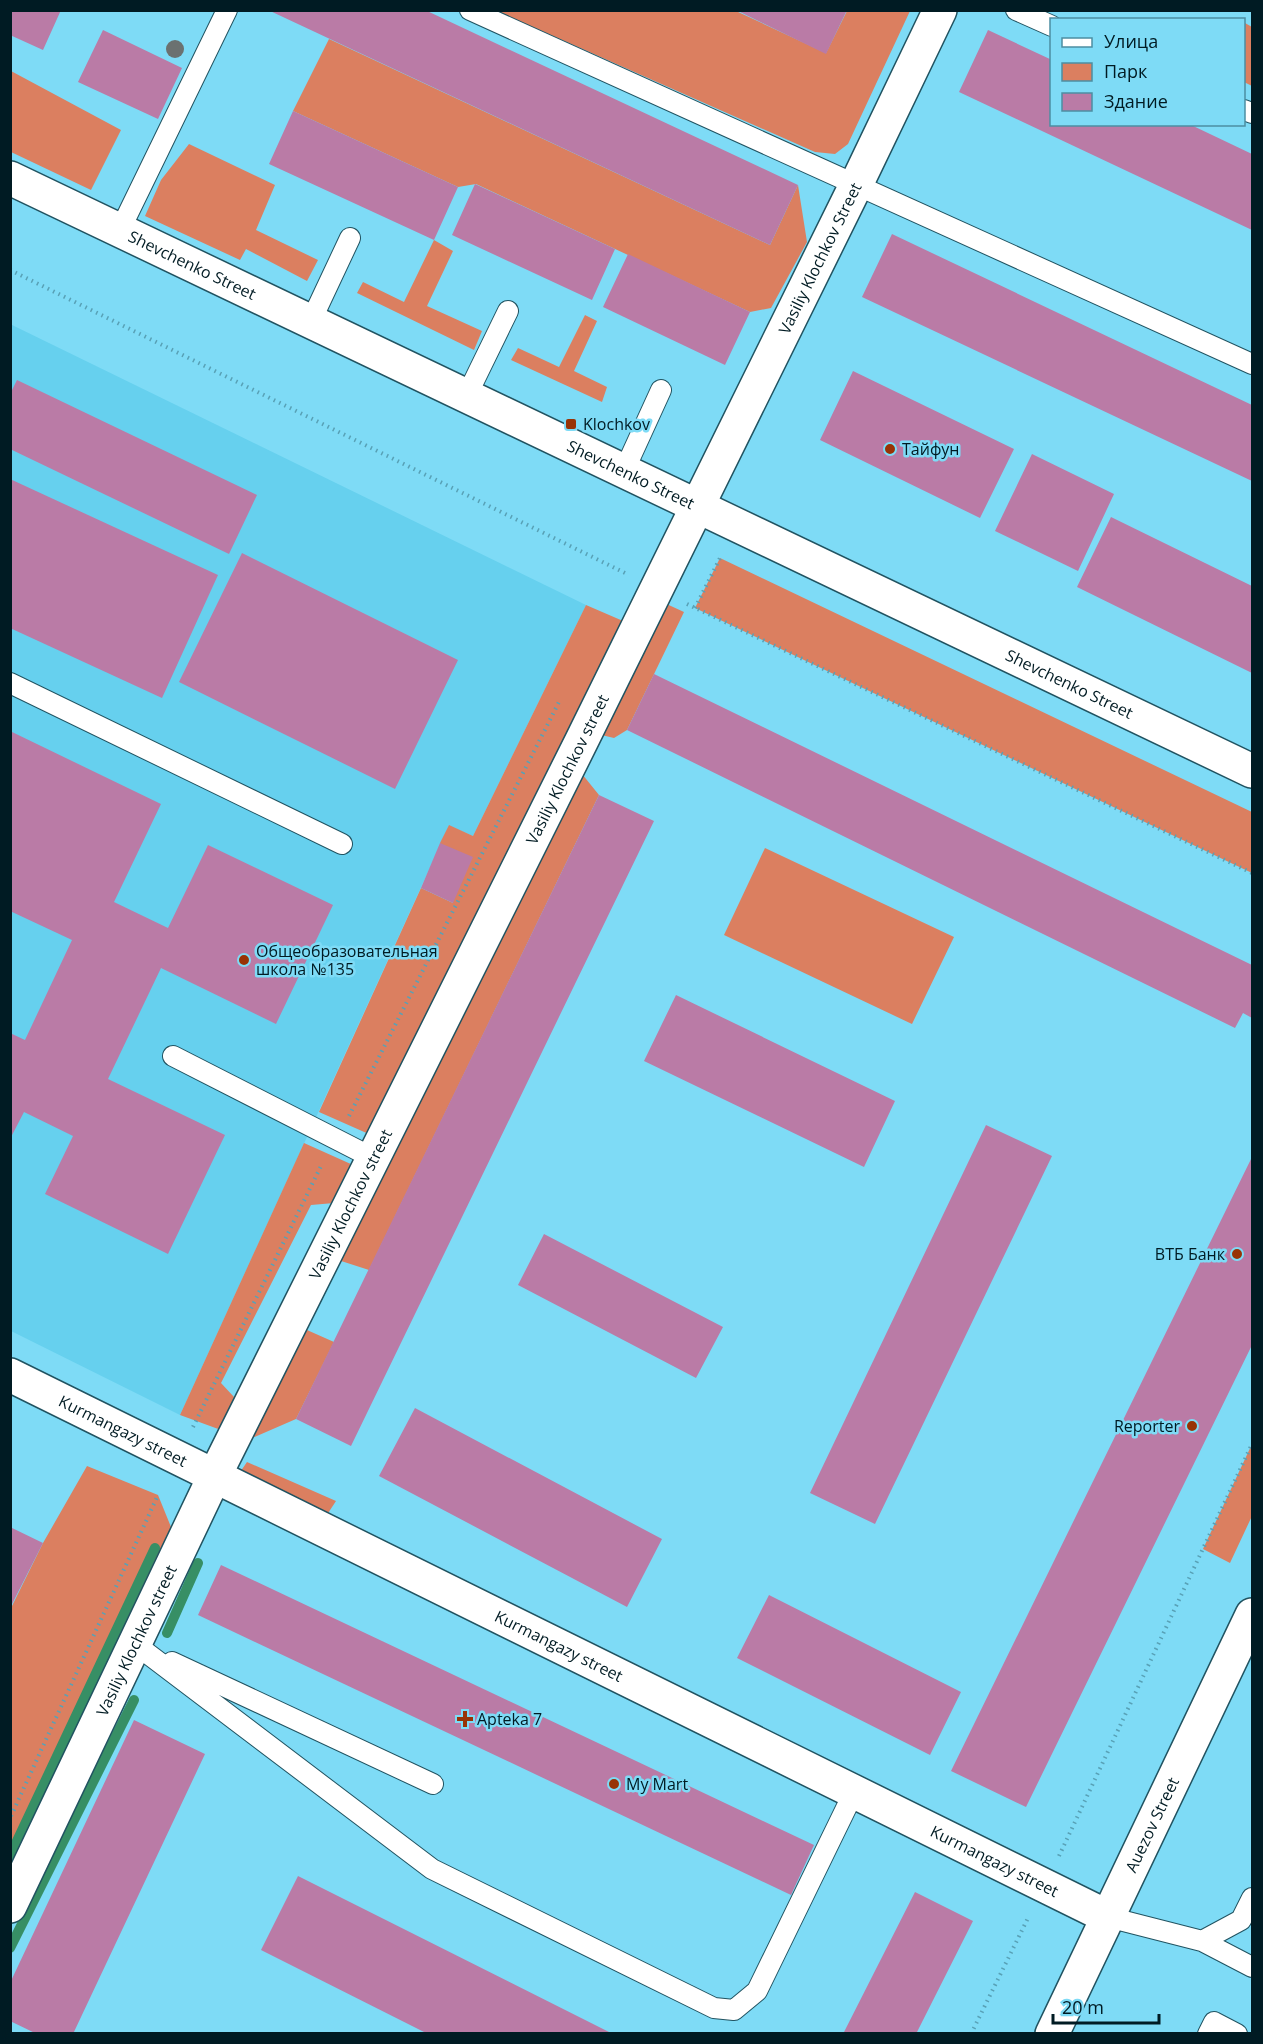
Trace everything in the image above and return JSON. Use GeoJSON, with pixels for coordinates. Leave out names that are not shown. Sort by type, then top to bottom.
{"type":"FeatureCollection","features":[{"type":"Feature","properties":{"kind":"street","name":"Vasiliy Klochkov Street"},"geometry":{"type":"LineString","coordinates":[[698,506],[940,10]]}},
{"type":"Feature","properties":{"kind":"street","name":"Shevchenko Street"},"geometry":{"type":"LineString","coordinates":[[10,178],[1252,771]]}},
{"type":"Feature","properties":{"kind":"street","name":"Vasiliy Klochkov street"},"geometry":{"type":"LineString","coordinates":[[10,1906],[215,1475],[698,506]]}},
{"type":"Feature","properties":{"kind":"street","name":"Kurmangazy street"},"geometry":{"type":"LineString","coordinates":[[10,1376],[1108,1917]]}},
{"type":"Feature","properties":{"kind":"street","name":"Auezov Street"},"geometry":{"type":"LineString","coordinates":[[1052,2034],[1252,1615]]}},
{"type":"Feature","properties":{"kind":"lane"},"geometry":{"type":"LineString","coordinates":[[120,230],[227,10]]}},
{"type":"Feature","properties":{"kind":"lane"},"geometry":{"type":"LineString","coordinates":[[470,10],[1252,364]]}},
{"type":"Feature","properties":{"kind":"lane"},"geometry":{"type":"LineString","coordinates":[[1016,10],[1050,25]]}},
{"type":"Feature","properties":{"kind":"lane"},"geometry":{"type":"LineString","coordinates":[[311,321],[350,238]]}},
{"type":"Feature","properties":{"kind":"lane"},"geometry":{"type":"LineString","coordinates":[[467,395],[508,310]]}},
{"type":"Feature","properties":{"kind":"lane"},"geometry":{"type":"LineString","coordinates":[[624,471],[661,390]]}},
{"type":"Feature","properties":{"kind":"lane"},"geometry":{"type":"LineString","coordinates":[[10,683],[342,844]]}},
{"type":"Feature","properties":{"kind":"lane"},"geometry":{"type":"LineString","coordinates":[[173,1056],[373,1158]]}},
{"type":"Feature","properties":{"kind":"lane"},"geometry":{"type":"LineString","coordinates":[[135,1644],[433,1784]]}},
{"type":"Feature","properties":{"kind":"lane"},"geometry":{"type":"LineString","coordinates":[[135,1644],[432,1869],[714,2008],[734,2010],[757,1991],[854,1792]]}},
{"type":"Feature","properties":{"kind":"lane"},"geometry":{"type":"LineString","coordinates":[[1202,1941],[1241,1920],[1252,1898]]}},
{"type":"Feature","properties":{"kind":"lane"},"geometry":{"type":"LineString","coordinates":[[1108,1917],[1202,1941],[1252,1967]]}},
{"type":"Feature","properties":{"kind":"lane"},"geometry":{"type":"LineString","coordinates":[[1208,2034],[1214,2022],[1237,2034]]}},
{"type":"Feature","properties":{"kind":"path"},"geometry":{"type":"LineString","coordinates":[[695,608],[720,558]]}},
{"type":"Feature","properties":{"kind":"path"},"geometry":{"type":"LineString","coordinates":[[619,583],[624,573]]}},
{"type":"Feature","properties":{"kind":"path"},"geometry":{"type":"LineString","coordinates":[[188,1437],[323,1162],[337,1139],[562,696]]}},
{"type":"Feature","properties":{"kind":"path"},"geometry":{"type":"LineString","coordinates":[[971,2034],[1067,1842],[1252,1444]]}},
{"type":"Feature","properties":{"kind":"path"},"geometry":{"type":"LineString","coordinates":[[10,1817],[158,1495]]}},
{"type":"Feature","properties":{"kind":"shaded area"},"geometry":{"type":"Polygon","coordinates":[[[10,324],[586,605],[473,836],[449,826],[180,1415],[11,1331],[10,324]]]}},
{"type":"Feature","properties":{"kind":"green space"},"geometry":{"type":"Polygon","coordinates":[[[497,11],[736,11],[826,53],[847,11],[910,11],[848,144],[835,154],[815,152],[497,11]]]}},
{"type":"Feature","properties":{"kind":"green space"},"geometry":{"type":"Polygon","coordinates":[[[1245,23],[1252,27],[1252,86],[1245,82],[1245,23]]]}},
{"type":"Feature","properties":{"kind":"green space"},"geometry":{"type":"Polygon","coordinates":[[[329,39],[770,245],[798,185],[807,242],[771,308],[750,312],[476,184],[458,187],[293,111],[329,39]]]}},
{"type":"Feature","properties":{"kind":"green space"},"geometry":{"type":"Polygon","coordinates":[[[11,71],[121,130],[91,190],[11,152],[11,71]]]}},
{"type":"Feature","properties":{"kind":"green space"},"geometry":{"type":"Polygon","coordinates":[[[189,144],[275,185],[256,230],[318,260],[307,281],[246,249],[240,260],[145,216],[161,180],[189,144]]]}},
{"type":"Feature","properties":{"kind":"green space"},"geometry":{"type":"Polygon","coordinates":[[[434,240],[453,251],[427,306],[482,331],[474,350],[357,293],[363,282],[404,302],[434,240]]]}},
{"type":"Feature","properties":{"kind":"green space"},"geometry":{"type":"Polygon","coordinates":[[[585,315],[597,321],[574,371],[607,387],[602,402],[511,360],[518,348],[559,367],[585,315]]]}},
{"type":"Feature","properties":{"kind":"green space"},"geometry":{"type":"Polygon","coordinates":[[[720,558],[1252,812],[1252,873],[695,608],[720,558]]]}},
{"type":"Feature","properties":{"kind":"green space"},"geometry":{"type":"Polygon","coordinates":[[[660,601],[684,612],[627,730],[614,738],[593,733],[660,601]]]}},
{"type":"Feature","properties":{"kind":"green space"},"geometry":{"type":"Polygon","coordinates":[[[586,605],[630,624],[371,1135],[319,1112],[421,888],[453,903],[440,843],[449,825],[473,836],[586,605]]]}},
{"type":"Feature","properties":{"kind":"green space"},"geometry":{"type":"Polygon","coordinates":[[[578,769],[599,795],[369,1270],[338,1260],[578,769]]]}},
{"type":"Feature","properties":{"kind":"green space"},"geometry":{"type":"Polygon","coordinates":[[[765,848],[954,937],[912,1024],[724,935],[765,848]]]}},
{"type":"Feature","properties":{"kind":"green space"},"geometry":{"type":"Polygon","coordinates":[[[304,1143],[353,1165],[334,1203],[311,1205],[221,1383],[234,1397],[221,1430],[180,1415],[304,1143]]]}},
{"type":"Feature","properties":{"kind":"green space"},"geometry":{"type":"Polygon","coordinates":[[[307,1330],[334,1342],[296,1419],[252,1438],[307,1330]]]}},
{"type":"Feature","properties":{"kind":"green space"},"geometry":{"type":"Polygon","coordinates":[[[1252,1444],[1252,1516],[1230,1563],[1203,1549],[1252,1444]]]}},
{"type":"Feature","properties":{"kind":"green space"},"geometry":{"type":"Polygon","coordinates":[[[247,1462],[336,1501],[319,1527],[232,1484],[247,1462]]]}},
{"type":"Feature","properties":{"kind":"green space"},"geometry":{"type":"Polygon","coordinates":[[[87,1466],[158,1495],[171,1527],[11,1871],[11,1608],[43,1543],[87,1466]]]}},
{"type":"Feature","properties":{"kind":"building"},"geometry":{"type":"Polygon","coordinates":[[[10,10],[61,10],[43,50],[10,35],[10,10]]]}},
{"type":"Feature","properties":{"kind":"building"},"geometry":{"type":"Polygon","coordinates":[[[268,10],[425,10],[798,185],[770,245],[268,10]]]}},
{"type":"Feature","properties":{"kind":"building"},"geometry":{"type":"Polygon","coordinates":[[[736,10],[847,10],[826,54],[736,10]]]}},
{"type":"Feature","properties":{"kind":"building"},"geometry":{"type":"Polygon","coordinates":[[[103,30],[182,68],[158,119],[78,82],[103,30]]]}},
{"type":"Feature","properties":{"kind":"building"},"geometry":{"type":"Polygon","coordinates":[[[988,30],[1050,59],[1050,126],[1193,126],[1252,154],[1252,230],[959,92],[988,30]]]}},
{"type":"Feature","properties":{"kind":"building"},"geometry":{"type":"Polygon","coordinates":[[[293,111],[458,187],[434,240],[269,164],[293,111]]]}},
{"type":"Feature","properties":{"kind":"building"},"geometry":{"type":"Polygon","coordinates":[[[475,184],[615,249],[592,300],[452,235],[475,184]]]}},
{"type":"Feature","properties":{"kind":"building"},"geometry":{"type":"Polygon","coordinates":[[[892,234],[1252,405],[1252,481],[862,297],[892,234]]]}},
{"type":"Feature","properties":{"kind":"building"},"geometry":{"type":"Polygon","coordinates":[[[628,254],[750,312],[725,365],[603,307],[628,254]]]}},
{"type":"Feature","properties":{"kind":"building"},"geometry":{"type":"Polygon","coordinates":[[[853,371],[1014,449],[980,518],[820,440],[853,371]]]}},
{"type":"Feature","properties":{"kind":"building"},"geometry":{"type":"Polygon","coordinates":[[[17,380],[257,495],[229,554],[10,449],[10,394],[17,380]]]}},
{"type":"Feature","properties":{"kind":"building"},"geometry":{"type":"Polygon","coordinates":[[[1032,454],[1114,494],[1078,571],[995,531],[1032,454]]]}},
{"type":"Feature","properties":{"kind":"building"},"geometry":{"type":"Polygon","coordinates":[[[10,479],[218,575],[162,698],[10,628],[10,479]]]}},
{"type":"Feature","properties":{"kind":"building"},"geometry":{"type":"Polygon","coordinates":[[[1111,517],[1252,586],[1252,673],[1077,587],[1111,517]]]}},
{"type":"Feature","properties":{"kind":"building"},"geometry":{"type":"Polygon","coordinates":[[[242,553],[458,660],[395,789],[179,682],[242,553]]]}},
{"type":"Feature","properties":{"kind":"building"},"geometry":{"type":"Polygon","coordinates":[[[654,674],[1252,965],[1252,1018],[1243,1013],[1235,1028],[627,730],[654,674]]]}},
{"type":"Feature","properties":{"kind":"building"},"geometry":{"type":"Polygon","coordinates":[[[10,731],[161,804],[114,902],[168,928],[208,845],[333,905],[276,1024],[161,968],[108,1079],[225,1135],[168,1254],[45,1194],[73,1136],[24,1112],[10,1139],[10,1033],[25,1040],[72,940],[10,911],[10,731]]]}},
{"type":"Feature","properties":{"kind":"building"},"geometry":{"type":"Polygon","coordinates":[[[599,795],[654,821],[351,1446],[296,1419],[599,795]]]}},
{"type":"Feature","properties":{"kind":"building"},"geometry":{"type":"Polygon","coordinates":[[[440,843],[473,857],[453,903],[421,888],[440,843]]]}},
{"type":"Feature","properties":{"kind":"building"},"geometry":{"type":"Polygon","coordinates":[[[676,995],[895,1101],[864,1167],[644,1061],[676,995]]]}},
{"type":"Feature","properties":{"kind":"building"},"geometry":{"type":"Polygon","coordinates":[[[986,1125],[1052,1156],[875,1524],[810,1493],[986,1125]]]}},
{"type":"Feature","properties":{"kind":"building"},"geometry":{"type":"Polygon","coordinates":[[[1252,1157],[1252,1345],[1026,1807],[951,1771],[1252,1157]]]}},
{"type":"Feature","properties":{"kind":"building"},"geometry":{"type":"Polygon","coordinates":[[[544,1234],[723,1327],[696,1378],[518,1285],[544,1234]]]}},
{"type":"Feature","properties":{"kind":"building"},"geometry":{"type":"Polygon","coordinates":[[[415,1408],[662,1539],[627,1607],[379,1476],[415,1408]]]}},
{"type":"Feature","properties":{"kind":"building"},"geometry":{"type":"Polygon","coordinates":[[[10,1527],[43,1543],[10,1608],[10,1527]]]}},
{"type":"Feature","properties":{"kind":"building"},"geometry":{"type":"Polygon","coordinates":[[[221,1565],[814,1845],[791,1895],[198,1615],[221,1565]]]}},
{"type":"Feature","properties":{"kind":"building"},"geometry":{"type":"Polygon","coordinates":[[[769,1595],[961,1692],[930,1755],[737,1658],[769,1595]]]}},
{"type":"Feature","properties":{"kind":"building"},"geometry":{"type":"Polygon","coordinates":[[[134,1720],[205,1754],[73,2034],[37,2034],[10,2021],[10,1983],[134,1720]]]}},
{"type":"Feature","properties":{"kind":"building"},"geometry":{"type":"Polygon","coordinates":[[[298,1876],[613,2034],[428,2034],[261,1950],[298,1876]]]}},
{"type":"Feature","properties":{"kind":"building"},"geometry":{"type":"Polygon","coordinates":[[[915,1892],[973,1921],[916,2034],[843,2034],[915,1892]]]}},
{"type":"Feature","properties":{"kind":"waterway"},"geometry":{"type":"LineString","coordinates":[[10,1856],[155,1548]]}},
{"type":"Feature","properties":{"kind":"waterway"},"geometry":{"type":"LineString","coordinates":[[167,1633],[198,1563]]}},
{"type":"Feature","properties":{"kind":"waterway"},"geometry":{"type":"LineString","coordinates":[[10,1948],[134,1700]]}},
{"type":"Feature","properties":{"kind":"place","name":"Klochkov"},"geometry":{"type":"Point","coordinates":[571,424]}},
{"type":"Feature","properties":{"kind":"place","name":"Тайфун"},"geometry":{"type":"Point","coordinates":[890,449]}},
{"type":"Feature","properties":{"kind":"place","name":"Общеобразовательная школа №135"},"geometry":{"type":"Point","coordinates":[244,960]}},
{"type":"Feature","properties":{"kind":"place","name":"ВТБ Банк"},"geometry":{"type":"Point","coordinates":[1237,1254]}},
{"type":"Feature","properties":{"kind":"place","name":"Reporter"},"geometry":{"type":"Point","coordinates":[1192,1426]}},
{"type":"Feature","properties":{"kind":"place","name":"Apteka 7"},"geometry":{"type":"Point","coordinates":[465,1719]}},
{"type":"Feature","properties":{"kind":"place","name":"My Mart"},"geometry":{"type":"Point","coordinates":[614,1784]}}]}
